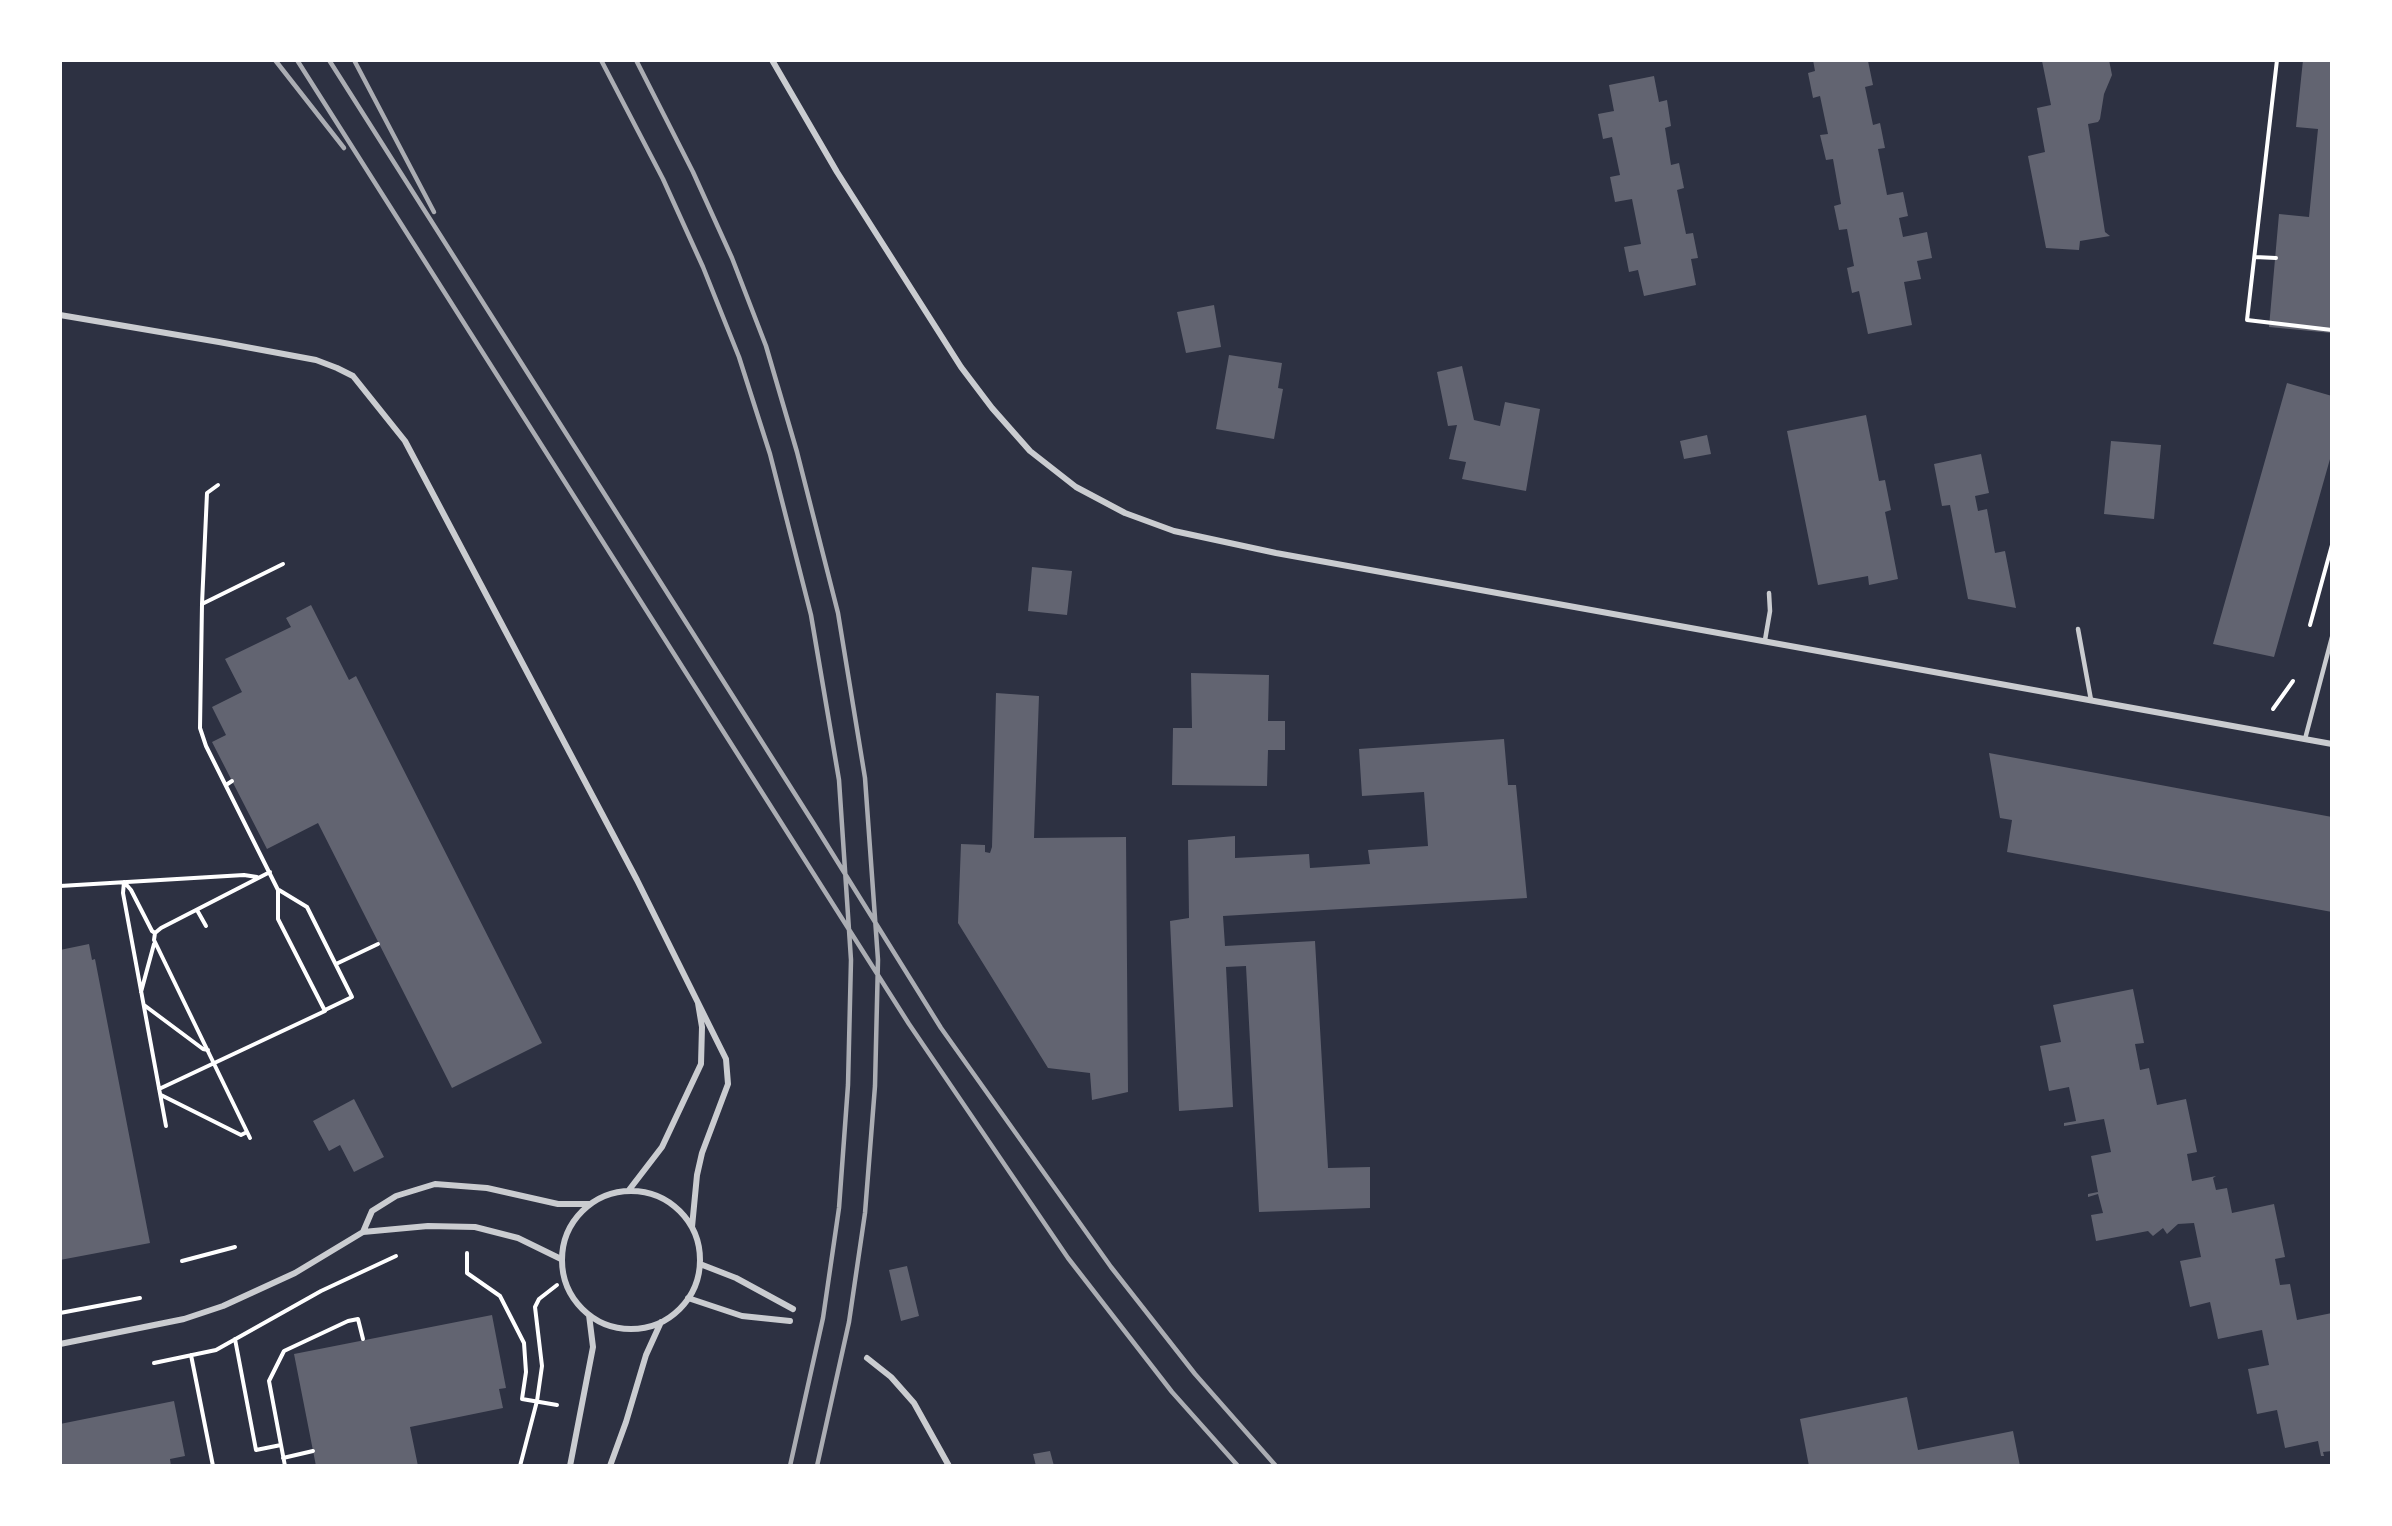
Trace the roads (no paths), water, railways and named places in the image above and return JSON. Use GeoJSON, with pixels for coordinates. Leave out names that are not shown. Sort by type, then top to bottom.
{"type":"FeatureCollection","features":[{"type":"Feature","properties":{"kind":"street"},"geometry":{"type":"LineString","coordinates":[[772,60],[837,172],[961,367],[992,408],[1030,451],[1076,487],[1125,513],[1174,531],[1207,539],[2332,744]]}},
{"type":"Feature","properties":{"kind":"street"},"geometry":{"type":"LineString","coordinates":[[60,315],[316,360],[353,376],[378,404],[405,441],[697,997],[726,1059],[728,1084],[702,1153],[697,1175],[692,1227]]}},
{"type":"Feature","properties":{"kind":"street"},"geometry":{"type":"LineString","coordinates":[[628,1190],[662,1147],[701,1064],[702,1027],[697,997]]}},
{"type":"Feature","properties":{"kind":"street"},"geometry":{"type":"LineString","coordinates":[[363,1232],[372,1211],[396,1196],[435,1184],[487,1188],[558,1204],[589,1204]]}},
{"type":"Feature","properties":{"kind":"street"},"geometry":{"type":"LineString","coordinates":[[628,1190],[650,1193],[667,1200],[682,1212],[692,1227],[699,1245],[700,1264],[696,1282],[688,1298],[676,1312],[661,1322],[644,1328],[608,1325],[589,1315],[574,1300],[565,1280],[561,1259],[569,1229],[589,1204],[608,1194],[628,1190]]}},
{"type":"Feature","properties":{"kind":"street"},"geometry":{"type":"LineString","coordinates":[[60,1344],[209,1312],[295,1273],[363,1232],[378,1233],[428,1226],[475,1227],[519,1238],[561,1259]]}},
{"type":"Feature","properties":{"kind":"street"},"geometry":{"type":"LineString","coordinates":[[700,1264],[736,1278],[793,1310]]}},
{"type":"Feature","properties":{"kind":"street"},"geometry":{"type":"LineString","coordinates":[[688,1298],[742,1316],[790,1321]]}},
{"type":"Feature","properties":{"kind":"street"},"geometry":{"type":"LineString","coordinates":[[570,1466],[593,1347],[589,1315]]}},
{"type":"Feature","properties":{"kind":"street"},"geometry":{"type":"LineString","coordinates":[[610,1466],[646,1355],[661,1322]]}},
{"type":"Feature","properties":{"kind":"street"},"geometry":{"type":"LineString","coordinates":[[867,1358],[891,1377],[914,1403],[949,1466]]}},
{"type":"Feature","properties":{"kind":"lane"},"geometry":{"type":"LineString","coordinates":[[1765,640],[1770,611],[1769,593]]}},
{"type":"Feature","properties":{"kind":"lane"},"geometry":{"type":"LineString","coordinates":[[2078,629],[2091,700]]}},
{"type":"Feature","properties":{"kind":"lane"},"geometry":{"type":"LineString","coordinates":[[2305,739],[2332,637]]}},
{"type":"Feature","properties":{"kind":"railway"},"geometry":{"type":"LineString","coordinates":[[275,60],[344,148]]}},
{"type":"Feature","properties":{"kind":"railway"},"geometry":{"type":"LineString","coordinates":[[297,60],[909,1024],[1068,1258],[1172,1392],[1238,1466]]}},
{"type":"Feature","properties":{"kind":"railway"},"geometry":{"type":"LineString","coordinates":[[329,60],[941,1028],[1111,1267],[1195,1374],[1276,1466]]}},
{"type":"Feature","properties":{"kind":"railway"},"geometry":{"type":"LineString","coordinates":[[354,60],[434,212]]}},
{"type":"Feature","properties":{"kind":"railway"},"geometry":{"type":"LineString","coordinates":[[601,60],[663,179],[703,267],[739,357],[770,454],[811,615],[839,780],[851,960],[848,1085],[839,1208],[823,1318],[790,1466]]}},
{"type":"Feature","properties":{"kind":"railway"},"geometry":{"type":"LineString","coordinates":[[636,60],[693,172],[732,258],[766,346],[797,452],[838,613],[865,778],[878,960],[875,1086],[865,1213],[849,1322],[817,1466]]}}]}
